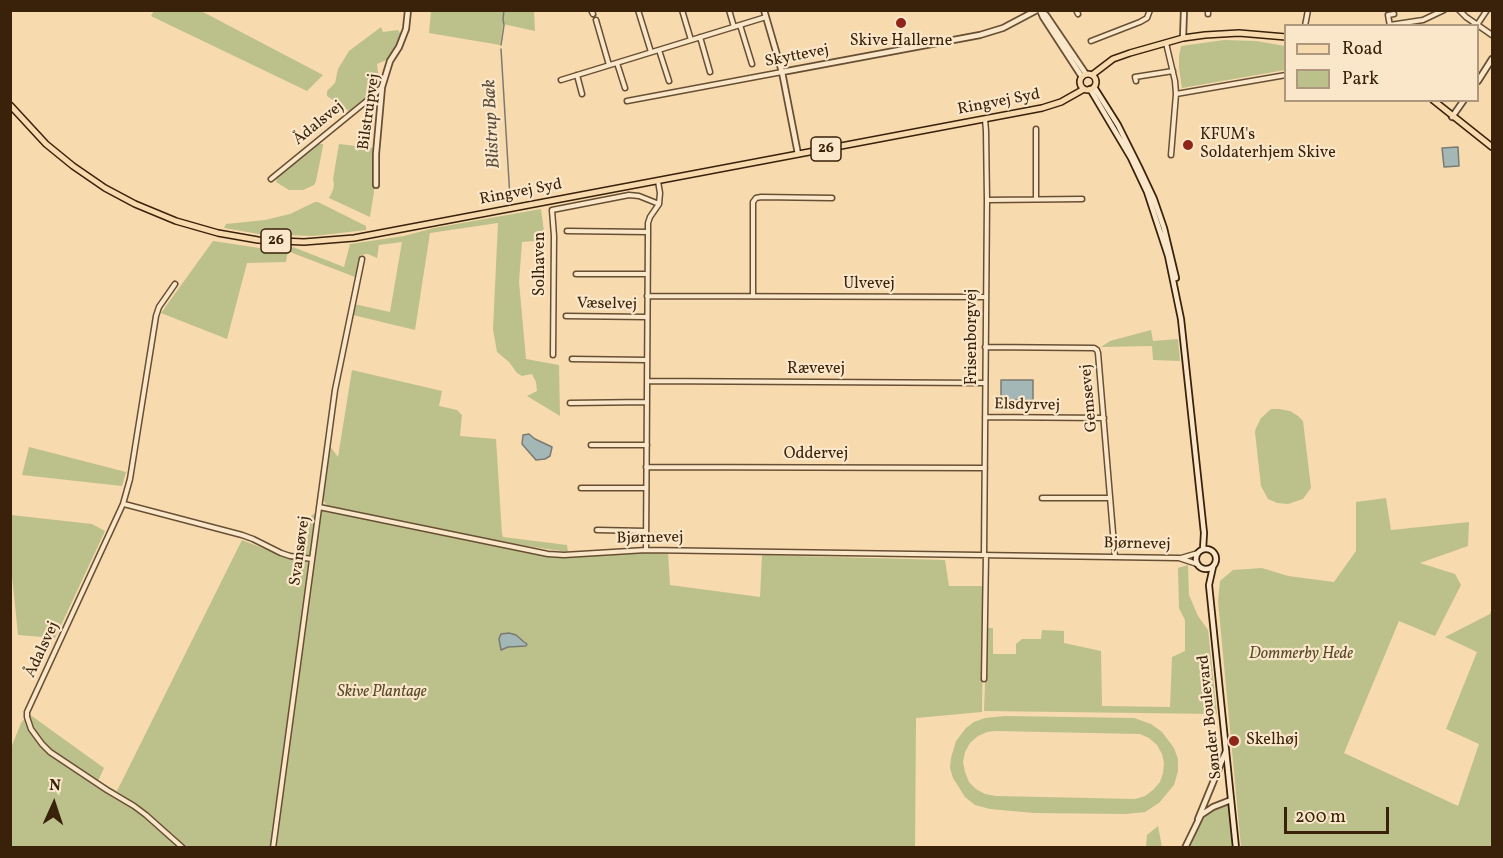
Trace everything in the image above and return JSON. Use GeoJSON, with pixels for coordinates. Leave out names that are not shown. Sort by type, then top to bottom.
{"type":"FeatureCollection","features":[{"type":"Feature","properties":{"kind":"main road"},"geometry":{"type":"LineString","coordinates":[[1087,87],[1089,76],[1117,58],[1166,42],[1205,35],[1239,33],[1284,37]]}},
{"type":"Feature","properties":{"kind":"main road"},"geometry":{"type":"LineString","coordinates":[[1087,87],[1096,83],[1089,76]]}},
{"type":"Feature","properties":{"kind":"main road","name":"Ringvej Syd"},"geometry":{"type":"LineString","coordinates":[[10,105],[46,144],[73,166],[105,188],[135,204],[176,221],[218,233],[258,240],[304,242],[354,238],[1042,108],[1061,102],[1087,87]]}},
{"type":"Feature","properties":{"kind":"main road"},"geometry":{"type":"LineString","coordinates":[[1435,102],[1492,147]]}},
{"type":"Feature","properties":{"kind":"street","name":"Bilstrupvej"},"geometry":{"type":"LineString","coordinates":[[376,184],[375,154],[382,87],[390,61],[406,29],[408,10]]}},
{"type":"Feature","properties":{"kind":"street"},"geometry":{"type":"LineString","coordinates":[[638,10],[651,52]]}},
{"type":"Feature","properties":{"kind":"street"},"geometry":{"type":"LineString","coordinates":[[682,10],[691,40]]}},
{"type":"Feature","properties":{"kind":"street"},"geometry":{"type":"LineString","coordinates":[[729,10],[734,27]]}},
{"type":"Feature","properties":{"kind":"street"},"geometry":{"type":"LineString","coordinates":[[764,10],[782,72],[798,154]]}},
{"type":"Feature","properties":{"kind":"street"},"geometry":{"type":"LineString","coordinates":[[1039,10],[1089,76]]}},
{"type":"Feature","properties":{"kind":"street","name":"Skyttevej"},"geometry":{"type":"LineString","coordinates":[[627,101],[980,35],[1003,28],[1039,10]]}},
{"type":"Feature","properties":{"kind":"street"},"geometry":{"type":"LineString","coordinates":[[1091,41],[1140,22],[1147,18],[1150,10]]}},
{"type":"Feature","properties":{"kind":"street"},"geometry":{"type":"LineString","coordinates":[[1183,38],[1184,10]]}},
{"type":"Feature","properties":{"kind":"street"},"geometry":{"type":"LineString","coordinates":[[1397,24],[1423,20],[1444,10]]}},
{"type":"Feature","properties":{"kind":"street"},"geometry":{"type":"LineString","coordinates":[[1459,10],[1474,24]]}},
{"type":"Feature","properties":{"kind":"street"},"geometry":{"type":"LineString","coordinates":[[1479,26],[1487,10]]}},
{"type":"Feature","properties":{"kind":"street"},"geometry":{"type":"LineString","coordinates":[[1390,24],[1389,15],[1394,14]]}},
{"type":"Feature","properties":{"kind":"street"},"geometry":{"type":"LineString","coordinates":[[561,80],[766,17]]}},
{"type":"Feature","properties":{"kind":"street"},"geometry":{"type":"LineString","coordinates":[[596,20],[609,65]]}},
{"type":"Feature","properties":{"kind":"street"},"geometry":{"type":"LineString","coordinates":[[740,25],[752,64]]}},
{"type":"Feature","properties":{"kind":"street"},"geometry":{"type":"LineString","coordinates":[[700,37],[710,72]]}},
{"type":"Feature","properties":{"kind":"street"},"geometry":{"type":"LineString","coordinates":[[1166,42],[1176,94],[1171,155]]}},
{"type":"Feature","properties":{"kind":"street"},"geometry":{"type":"LineString","coordinates":[[659,50],[669,81]]}},
{"type":"Feature","properties":{"kind":"street"},"geometry":{"type":"LineString","coordinates":[[1479,79],[1492,59]]}},
{"type":"Feature","properties":{"kind":"street"},"geometry":{"type":"LineString","coordinates":[[617,63],[625,88]]}},
{"type":"Feature","properties":{"kind":"street"},"geometry":{"type":"LineString","coordinates":[[1136,81],[1136,77],[1173,71]]}},
{"type":"Feature","properties":{"kind":"street"},"geometry":{"type":"LineString","coordinates":[[577,75],[582,94]]}},
{"type":"Feature","properties":{"kind":"street"},"geometry":{"type":"LineString","coordinates":[[1176,94],[1284,75]]}},
{"type":"Feature","properties":{"kind":"street","name":"Ådalsvej"},"geometry":{"type":"LineString","coordinates":[[271,179],[382,87]]}},
{"type":"Feature","properties":{"kind":"street"},"geometry":{"type":"LineString","coordinates":[[1087,87],[1126,148],[1147,192],[1168,256],[1178,302],[1204,533],[1203,549]]}},
{"type":"Feature","properties":{"kind":"street"},"geometry":{"type":"LineString","coordinates":[[1452,117],[1463,102]]}},
{"type":"Feature","properties":{"kind":"street","name":"Frisenborgvej"},"geometry":{"type":"LineString","coordinates":[[985,119],[987,200],[985,555]]}},
{"type":"Feature","properties":{"kind":"street"},"geometry":{"type":"LineString","coordinates":[[1036,129],[1036,199]]}},
{"type":"Feature","properties":{"kind":"street","name":"Væselvej"},"geometry":{"type":"LineString","coordinates":[[646,549],[648,232],[650,217],[659,204],[658,181]]}},
{"type":"Feature","properties":{"kind":"street","name":"Solhaven"},"geometry":{"type":"LineString","coordinates":[[553,355],[554,236],[552,210],[629,195],[639,196],[659,204]]}},
{"type":"Feature","properties":{"kind":"street"},"geometry":{"type":"LineString","coordinates":[[753,296],[753,202],[756,198],[832,198]]}},
{"type":"Feature","properties":{"kind":"street"},"geometry":{"type":"LineString","coordinates":[[987,200],[1082,199]]}},
{"type":"Feature","properties":{"kind":"street"},"geometry":{"type":"LineString","coordinates":[[567,231],[648,232]]}},
{"type":"Feature","properties":{"kind":"street","name":"Svansøvej"},"geometry":{"type":"LineString","coordinates":[[273,848],[338,373],[362,259]]}},
{"type":"Feature","properties":{"kind":"street","name":"Væselvej"},"geometry":{"type":"LineString","coordinates":[[576,274],[647,274]]}},
{"type":"Feature","properties":{"kind":"street","name":"Ådalsvej"},"geometry":{"type":"LineString","coordinates":[[175,284],[159,307],[156,316],[130,479],[123,504],[27,712],[27,717],[32,729],[50,752],[134,806],[183,848]]}},
{"type":"Feature","properties":{"kind":"street","name":"Ulvevej"},"geometry":{"type":"LineString","coordinates":[[647,296],[986,297]]}},
{"type":"Feature","properties":{"kind":"street","name":"Væselvej"},"geometry":{"type":"LineString","coordinates":[[566,316],[647,317]]}},
{"type":"Feature","properties":{"kind":"street","name":"Gemsevej"},"geometry":{"type":"LineString","coordinates":[[985,347],[1094,348],[1097,350],[1115,557]]}},
{"type":"Feature","properties":{"kind":"street"},"geometry":{"type":"LineString","coordinates":[[572,359],[647,360]]}},
{"type":"Feature","properties":{"kind":"street","name":"Rævevej"},"geometry":{"type":"LineString","coordinates":[[647,381],[985,383]]}},
{"type":"Feature","properties":{"kind":"street"},"geometry":{"type":"LineString","coordinates":[[570,403],[647,402]]}},
{"type":"Feature","properties":{"kind":"street","name":"Elsdyrvej"},"geometry":{"type":"LineString","coordinates":[[985,417],[1104,418]]}},
{"type":"Feature","properties":{"kind":"street"},"geometry":{"type":"LineString","coordinates":[[591,445],[646,445]]}},
{"type":"Feature","properties":{"kind":"street","name":"Oddervej"},"geometry":{"type":"LineString","coordinates":[[646,467],[985,468]]}},
{"type":"Feature","properties":{"kind":"street"},"geometry":{"type":"LineString","coordinates":[[581,488],[646,488]]}},
{"type":"Feature","properties":{"kind":"street"},"geometry":{"type":"LineString","coordinates":[[1042,498],[1110,498]]}},
{"type":"Feature","properties":{"kind":"street"},"geometry":{"type":"LineString","coordinates":[[123,504],[242,535],[281,553],[312,559]]}},
{"type":"Feature","properties":{"kind":"street","name":"Bjørnevej"},"geometry":{"type":"LineString","coordinates":[[319,507],[548,554],[578,555],[646,549],[1179,558],[1198,553]]}},
{"type":"Feature","properties":{"kind":"street"},"geometry":{"type":"LineString","coordinates":[[597,530],[646,531]]}},
{"type":"Feature","properties":{"kind":"street"},"geometry":{"type":"LineString","coordinates":[[1204,533],[1209,549]]}},
{"type":"Feature","properties":{"kind":"street"},"geometry":{"type":"LineString","coordinates":[[1203,549],[1209,549],[1216,556],[1216,563],[1208,569],[1202,568],[1197,564],[1196,558],[1203,549]]}},
{"type":"Feature","properties":{"kind":"street"},"geometry":{"type":"LineString","coordinates":[[984,679],[985,555]]}},
{"type":"Feature","properties":{"kind":"street","name":"Bjørnevej"},"geometry":{"type":"LineString","coordinates":[[1179,558],[1197,564]]}},
{"type":"Feature","properties":{"kind":"street","name":"Sønder Boulevard"},"geometry":{"type":"LineString","coordinates":[[1209,585],[1213,567]]}},
{"type":"Feature","properties":{"kind":"street","name":"Sønder Boulevard"},"geometry":{"type":"LineString","coordinates":[[1202,568],[1209,585],[1236,848]]}},
{"type":"Feature","properties":{"kind":"street"},"geometry":{"type":"LineString","coordinates":[[1185,848],[1226,751]]}},
{"type":"Feature","properties":{"kind":"street"},"geometry":{"type":"LineString","coordinates":[[1198,819],[1213,807],[1231,800]]}},
{"type":"Feature","properties":{"kind":"green space"},"geometry":{"type":"Polygon","coordinates":[[[154,11],[201,11],[323,75],[307,91],[151,16],[154,11]]]}},
{"type":"Feature","properties":{"kind":"green space"},"geometry":{"type":"Polygon","coordinates":[[[431,11],[534,11],[535,31],[503,24],[500,45],[429,33],[431,11]]]}},
{"type":"Feature","properties":{"kind":"green space"},"geometry":{"type":"Polygon","coordinates":[[[381,27],[383,32],[398,30],[402,36],[389,59],[377,64],[378,72],[382,77],[378,87],[349,111],[327,96],[327,91],[335,83],[338,69],[349,51],[381,27]]]}},
{"type":"Feature","properties":{"kind":"green space"},"geometry":{"type":"Polygon","coordinates":[[[1224,40],[1256,41],[1284,46],[1284,70],[1182,88],[1179,68],[1181,46],[1224,40]]]}},
{"type":"Feature","properties":{"kind":"green space"},"geometry":{"type":"Polygon","coordinates":[[[318,144],[323,144],[323,146],[314,185],[303,190],[289,190],[276,182],[277,177],[318,144]]]}},
{"type":"Feature","properties":{"kind":"green space"},"geometry":{"type":"Polygon","coordinates":[[[339,144],[373,148],[374,192],[370,217],[329,198],[333,190],[339,144]]]}},
{"type":"Feature","properties":{"kind":"green space"},"geometry":{"type":"Polygon","coordinates":[[[315,202],[366,226],[366,230],[314,236],[259,234],[224,228],[226,224],[265,220],[290,214],[315,202]]]}},
{"type":"Feature","properties":{"kind":"green space"},"geometry":{"type":"Polygon","coordinates":[[[541,209],[545,240],[522,242],[519,282],[526,359],[559,365],[560,416],[527,396],[537,391],[532,374],[522,376],[517,373],[497,352],[493,329],[498,223],[430,233],[415,330],[353,315],[354,304],[390,312],[402,242],[379,245],[377,258],[368,254],[360,255],[355,277],[290,252],[293,247],[344,267],[350,244],[404,236],[434,228],[541,209]]]}},
{"type":"Feature","properties":{"kind":"green space"},"geometry":{"type":"Polygon","coordinates":[[[213,241],[288,250],[286,262],[247,263],[227,339],[161,313],[213,241]]]}},
{"type":"Feature","properties":{"kind":"green space"},"geometry":{"type":"Polygon","coordinates":[[[1151,330],[1153,341],[1178,339],[1180,361],[1153,360],[1152,346],[1101,347],[1110,341],[1151,330]]]}},
{"type":"Feature","properties":{"kind":"green space"},"geometry":{"type":"Polygon","coordinates":[[[352,370],[442,391],[439,406],[457,410],[462,415],[460,436],[496,439],[503,537],[567,545],[568,552],[513,544],[328,507],[322,498],[329,445],[338,457],[352,370]]]}},
{"type":"Feature","properties":{"kind":"green space"},"geometry":{"type":"Polygon","coordinates":[[[1271,409],[1290,411],[1303,421],[1311,488],[1303,499],[1288,504],[1268,499],[1261,486],[1255,432],[1261,418],[1271,409]]]}},
{"type":"Feature","properties":{"kind":"green space"},"geometry":{"type":"Polygon","coordinates":[[[29,447],[126,472],[122,486],[22,475],[29,447]]]}},
{"type":"Feature","properties":{"kind":"green space","name":"Dommerby Hede"},"geometry":{"type":"Polygon","coordinates":[[[1386,498],[1391,530],[1469,522],[1468,546],[1420,563],[1455,574],[1461,585],[1435,636],[1399,621],[1344,753],[1458,806],[1479,744],[1446,729],[1477,652],[1445,637],[1490,614],[1492,608],[1492,847],[1241,847],[1218,601],[1220,581],[1233,570],[1262,568],[1288,576],[1334,582],[1356,551],[1356,502],[1386,498]]]}},
{"type":"Feature","properties":{"kind":"green space","name":"Skive Plantage"},"geometry":{"type":"Polygon","coordinates":[[[321,509],[537,553],[569,556],[614,552],[668,553],[670,585],[760,597],[762,555],[945,560],[949,586],[984,586],[982,712],[916,718],[915,847],[49,848],[46,846],[45,848],[11,848],[11,748],[21,723],[29,714],[104,768],[98,781],[117,791],[242,540],[285,557],[304,560],[311,516],[321,509]]]}},
{"type":"Feature","properties":{"kind":"green space"},"geometry":{"type":"Polygon","coordinates":[[[11,515],[92,524],[105,531],[55,638],[18,635],[11,566],[11,515]]]}},
{"type":"Feature","properties":{"kind":"green space"},"geometry":{"type":"Polygon","coordinates":[[[1188,565],[1189,595],[1198,616],[1208,630],[1217,714],[984,711],[987,628],[993,628],[993,654],[1016,654],[1016,644],[1022,639],[1041,639],[1042,630],[1064,631],[1064,643],[1101,651],[1102,706],[1170,707],[1172,657],[1185,651],[1185,620],[1179,608],[1178,568],[1188,565]]]}},
{"type":"Feature","properties":{"kind":"green space"},"geometry":{"type":"Polygon","coordinates":[[[1005,716],[1134,718],[1151,724],[1162,732],[1174,748],[1178,759],[1178,771],[1174,785],[1159,803],[1145,812],[1126,814],[1034,813],[990,809],[975,805],[965,797],[953,778],[950,768],[951,758],[956,741],[966,728],[985,718],[1005,716]],[[987,732],[970,743],[963,762],[969,782],[985,794],[1135,799],[1145,796],[1160,782],[1164,763],[1157,745],[1140,734],[987,732]]]}},
{"type":"Feature","properties":{"kind":"green space"},"geometry":{"type":"Polygon","coordinates":[[[1229,805],[1233,847],[1188,848],[1200,820],[1208,813],[1229,805]]]}},
{"type":"Feature","properties":{"kind":"green space"},"geometry":{"type":"Polygon","coordinates":[[[1158,826],[1162,847],[1146,847],[1147,835],[1158,826]]]}},
{"type":"Feature","properties":{"kind":"shaded area"},"geometry":{"type":"Polygon","coordinates":[[[1458,147],[1459,166],[1444,167],[1442,148],[1458,147]]]}},
{"type":"Feature","properties":{"kind":"shaded area"},"geometry":{"type":"Polygon","coordinates":[[[1001,380],[1033,380],[1033,400],[1001,400],[1001,380]]]}},
{"type":"Feature","properties":{"kind":"shaded area"},"geometry":{"type":"Polygon","coordinates":[[[529,434],[552,447],[550,456],[536,460],[522,444],[523,435],[529,434]]]}},
{"type":"Feature","properties":{"kind":"shaded area"},"geometry":{"type":"Polygon","coordinates":[[[501,634],[516,635],[527,644],[526,646],[508,647],[501,650],[499,639],[501,634]]]}},
{"type":"Feature","properties":{"kind":"waterway","name":"Blistrup Bæk"},"geometry":{"type":"LineString","coordinates":[[501,45],[504,10]]}},
{"type":"Feature","properties":{"kind":"waterway","name":"Blistrup Bæk"},"geometry":{"type":"LineString","coordinates":[[501,49],[510,198]]}},
{"type":"Feature","properties":{"kind":"place","name":"Skive Hallerne"},"geometry":{"type":"Point","coordinates":[901,23]}},
{"type":"Feature","properties":{"kind":"place","name":"KFUM's Soldaterhjem Skive"},"geometry":{"type":"Point","coordinates":[1188,145]}},
{"type":"Feature","properties":{"kind":"place","name":"Skelhøj"},"geometry":{"type":"Point","coordinates":[1234,741]}}]}
